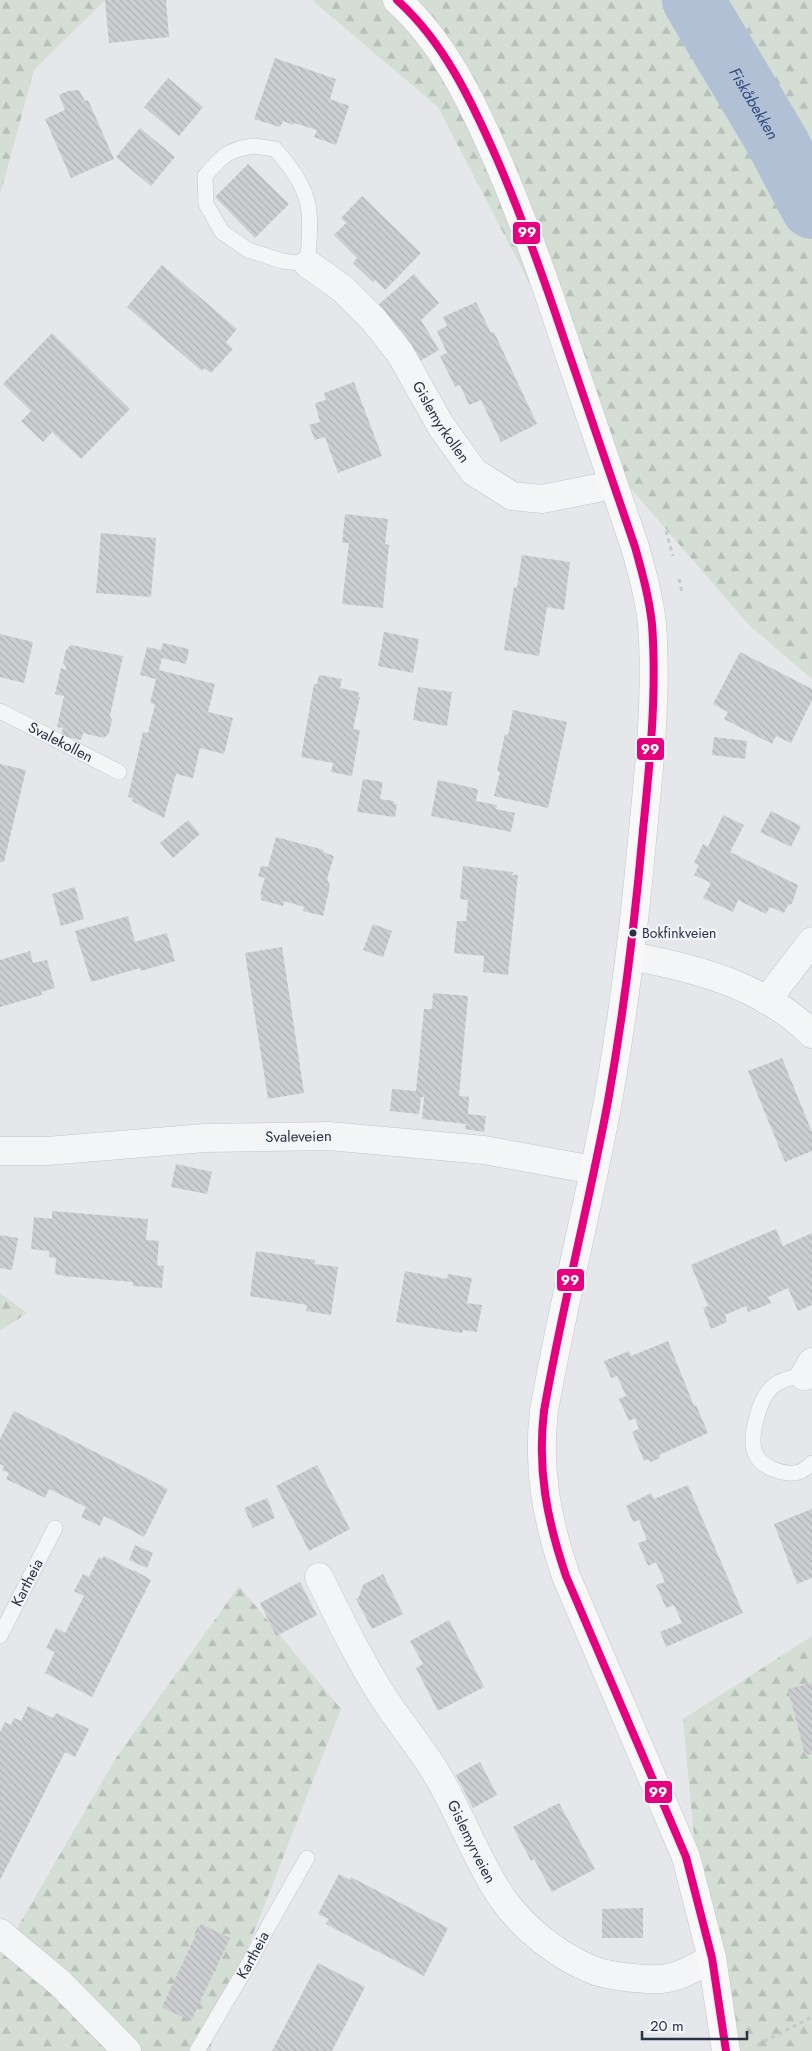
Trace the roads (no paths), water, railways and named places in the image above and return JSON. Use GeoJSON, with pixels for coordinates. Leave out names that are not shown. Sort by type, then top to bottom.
{"type":"FeatureCollection","features":[{"type":"Feature","properties":{"kind":"street"},"geometry":{"type":"LineString","coordinates":[[398,0],[426,30],[454,70],[482,125],[511,191],[538,262],[612,481],[646,586],[652,623],[654,665],[647,796],[630,956],[608,1100],[544,1411],[541,1471],[554,1542],[566,1576],[686,1856],[712,1958],[726,2051]]}},
{"type":"Feature","properties":{"kind":"street","name":"Gislemyrkollen"},"geometry":{"type":"LineString","coordinates":[[308,264],[344,290],[373,319],[400,353],[441,426],[474,472],[512,496],[542,498],[598,488],[612,481]]}},
{"type":"Feature","properties":{"kind":"street"},"geometry":{"type":"LineString","coordinates":[[767,1000],[812,941]]}},
{"type":"Feature","properties":{"kind":"street"},"geometry":{"type":"LineString","coordinates":[[630,956],[689,967],[732,982],[767,1000],[801,1023],[812,1034]]}},
{"type":"Feature","properties":{"kind":"street","name":"Svaleveien"},"geometry":{"type":"LineString","coordinates":[[0,1151],[48,1151],[205,1138],[329,1136],[484,1150],[594,1170]]}},
{"type":"Feature","properties":{"kind":"street","name":"Gislemyrveien"},"geometry":{"type":"LineString","coordinates":[[319,1577],[337,1615],[384,1699],[435,1772],[478,1857],[503,1899],[528,1927],[560,1954],[594,1971],[622,1976],[661,1979],[689,1971],[712,1958]]}},
{"type":"Feature","properties":{"kind":"street"},"geometry":{"type":"LineString","coordinates":[[0,1933],[60,1983],[127,2051]]}},
{"type":"Feature","properties":{"kind":"lane","name":"Gislemyrkollen"},"geometry":{"type":"LineString","coordinates":[[254,146],[275,149],[287,163],[299,182],[308,206],[308,264],[282,261],[248,250],[222,232],[206,204],[205,176],[220,158],[236,148],[254,146]]}},
{"type":"Feature","properties":{"kind":"lane","name":"Svalekollen"},"geometry":{"type":"LineString","coordinates":[[0,711],[119,772]]}},
{"type":"Feature","properties":{"kind":"lane"},"geometry":{"type":"LineString","coordinates":[[810,1374],[794,1376],[772,1387],[760,1409],[753,1432],[756,1454],[768,1466],[784,1472],[800,1472],[812,1463]]}},
{"type":"Feature","properties":{"kind":"lane","name":"Kartheia"},"geometry":{"type":"LineString","coordinates":[[0,1636],[55,1528]]}},
{"type":"Feature","properties":{"kind":"lane","name":"Kartheia"},"geometry":{"type":"LineString","coordinates":[[197,2051],[250,1963],[307,1858]]}},
{"type":"Feature","properties":{"kind":"waterway","name":"Fiskåbekken"},"geometry":{"type":"LineString","coordinates":[[693,0],[775,138],[812,208]]}},
{"type":"Feature","properties":{"kind":"place","name":"Bokfinkveien"},"geometry":{"type":"Point","coordinates":[633,933]}}]}
